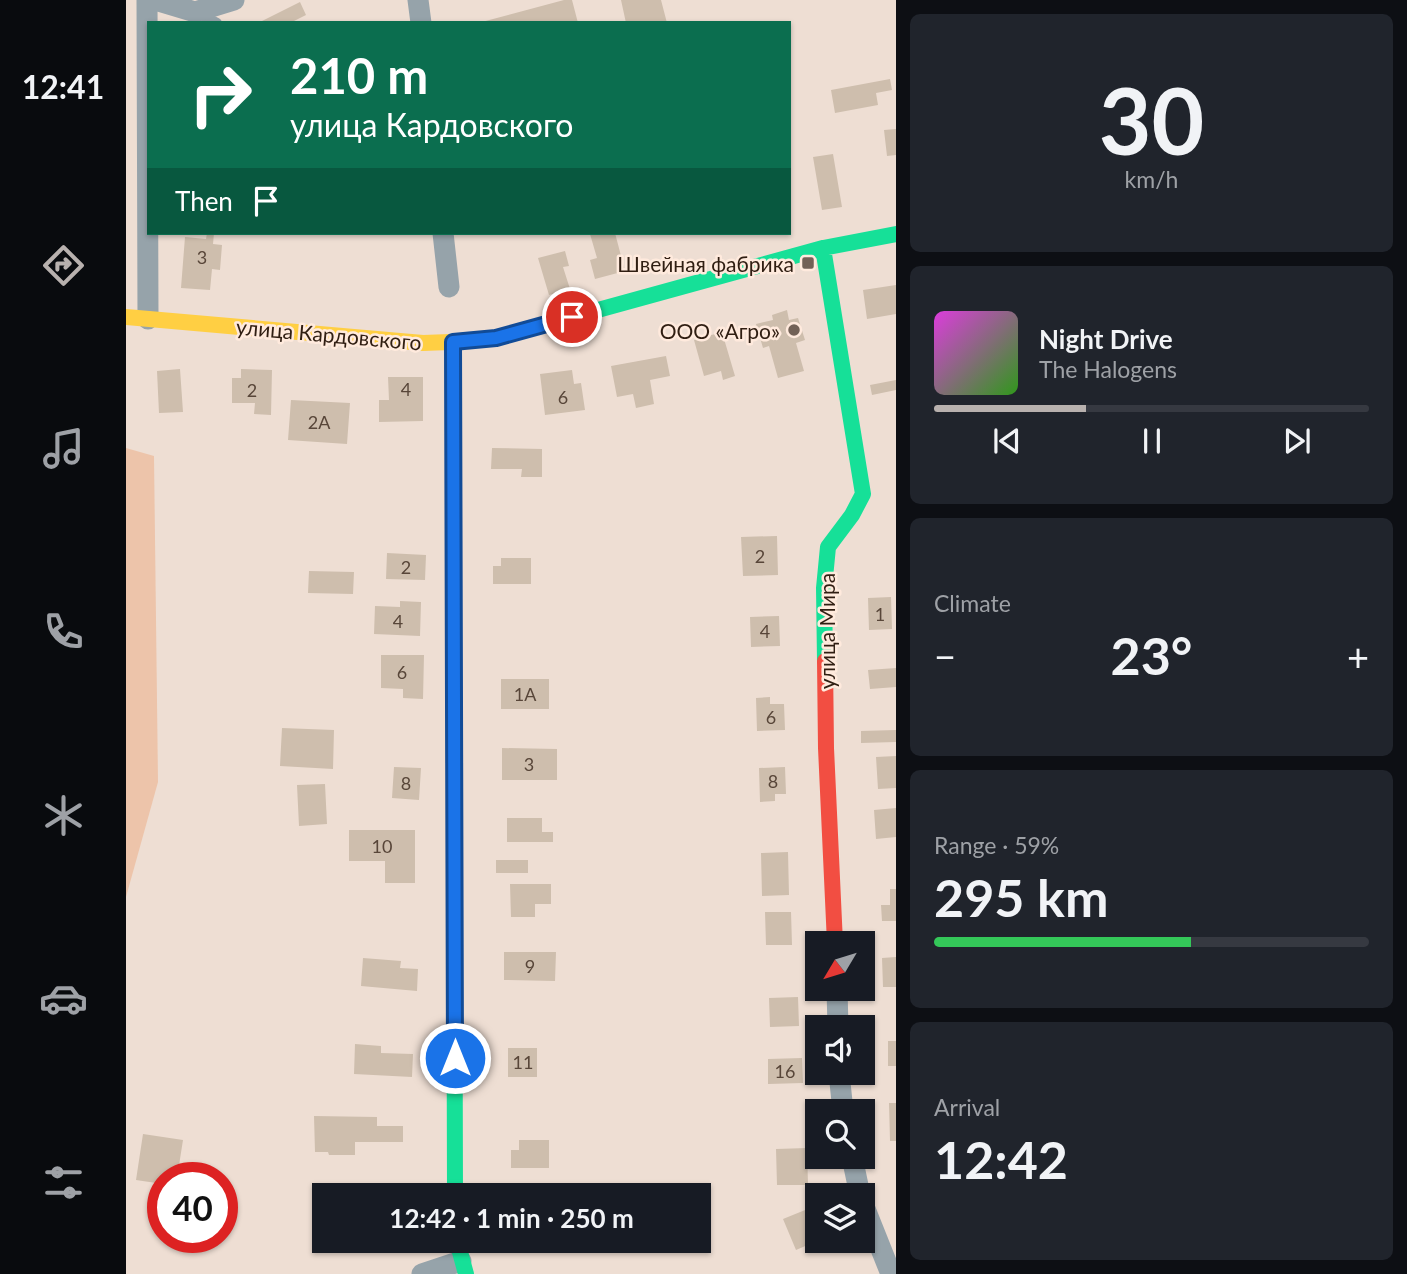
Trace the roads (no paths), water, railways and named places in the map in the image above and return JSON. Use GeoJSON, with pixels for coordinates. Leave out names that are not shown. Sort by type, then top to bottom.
{"type":"FeatureCollection","features":[{"type":"Feature","properties":{"kind":"street"},"geometry":{"type":"LineString","coordinates":[[147,0],[147,21]]}},
{"type":"Feature","properties":{"kind":"street"},"geometry":{"type":"LineString","coordinates":[[155,0],[195,12],[234,0]]}},
{"type":"Feature","properties":{"kind":"street"},"geometry":{"type":"LineString","coordinates":[[418,0],[421,21]]}},
{"type":"Feature","properties":{"kind":"street","name":"улица Кардовского"},"geometry":{"type":"LineString","coordinates":[[126,317],[409,341],[453,342],[496,338],[823,248],[896,233]]}},
{"type":"Feature","properties":{"kind":"street"},"geometry":{"type":"LineString","coordinates":[[148,235],[148,319]]}},
{"type":"Feature","properties":{"kind":"street"},"geometry":{"type":"LineString","coordinates":[[443,235],[449,287]]}},
{"type":"Feature","properties":{"kind":"street","name":"улица Мира"},"geometry":{"type":"LineString","coordinates":[[823,248],[863,494],[852,515],[828,547],[824,588],[826,748],[834,931]]}},
{"type":"Feature","properties":{"kind":"street"},"geometry":{"type":"LineString","coordinates":[[453,342],[456,1183]]}},
{"type":"Feature","properties":{"kind":"street"},"geometry":{"type":"LineString","coordinates":[[875,1234],[891,1274]]}},
{"type":"Feature","properties":{"kind":"street"},"geometry":{"type":"LineString","coordinates":[[422,1274],[461,1258]]}},
{"type":"Feature","properties":{"kind":"lane"},"geometry":{"type":"LineString","coordinates":[[195,12],[213,21]]}},
{"type":"Feature","properties":{"kind":"place","name":"Швейная фабрика"},"geometry":{"type":"Point","coordinates":[808,263]}},
{"type":"Feature","properties":{"kind":"place","name":"ООО «Агро»"},"geometry":{"type":"Point","coordinates":[794,330]}}]}
